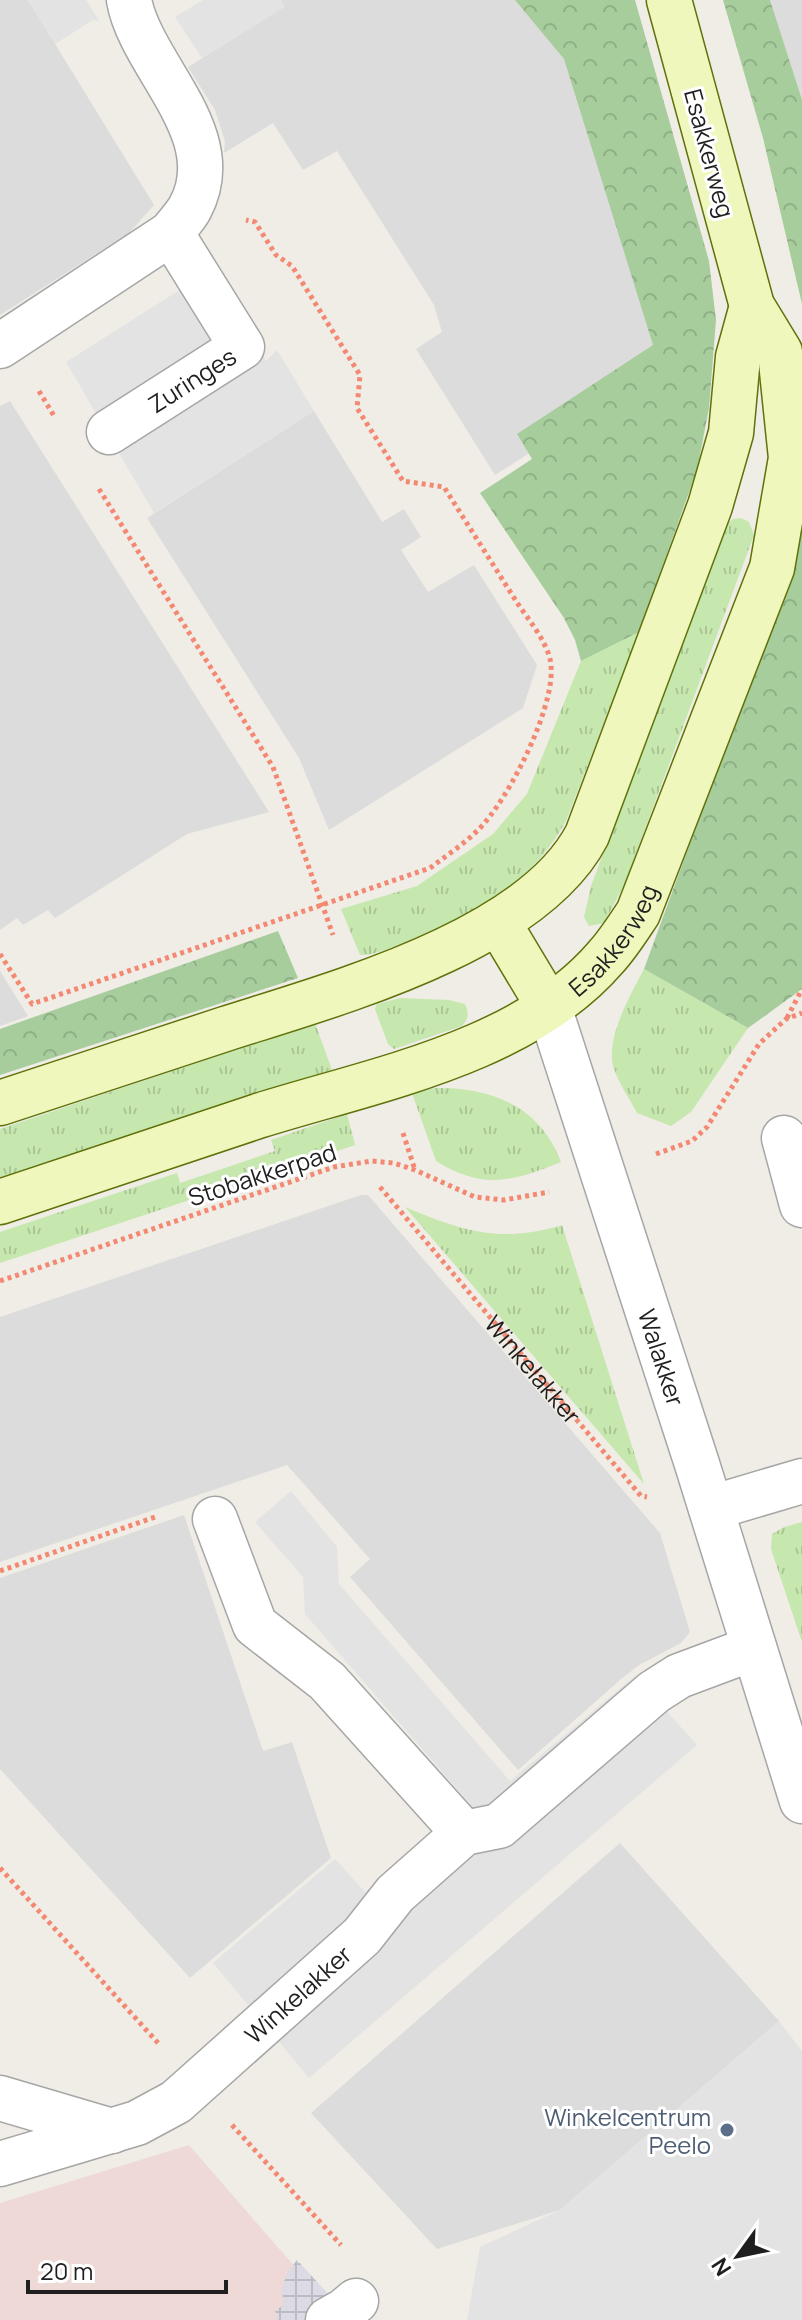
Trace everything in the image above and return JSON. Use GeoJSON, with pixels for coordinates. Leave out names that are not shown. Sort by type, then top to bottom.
{"type":"FeatureCollection","features":[{"type":"Feature","properties":{"kind":"street"},"geometry":{"type":"LineString","coordinates":[[6,342],[181,220],[201,167],[184,108],[143,39],[129,0]]}},
{"type":"Feature","properties":{"kind":"street","name":"Esakkerweg"},"geometry":{"type":"LineString","coordinates":[[0,1202],[260,1116],[427,1066],[494,1038],[549,1007],[605,959],[638,913],[772,568],[791,458],[780,352],[752,306],[669,0]]}},
{"type":"Feature","properties":{"kind":"street","name":"Zuringes"},"geometry":{"type":"LineString","coordinates":[[109,432],[242,347],[181,220]]}},
{"type":"Feature","properties":{"kind":"street"},"geometry":{"type":"LineString","coordinates":[[0,1103],[392,973],[498,922],[543,891],[576,855],[587,835],[710,506],[731,433],[738,357],[752,306]]}},
{"type":"Feature","properties":{"kind":"street","name":"Walakker"},"geometry":{"type":"LineString","coordinates":[[498,922],[549,1007],[802,1801]]}},
{"type":"Feature","properties":{"kind":"street"},"geometry":{"type":"LineString","coordinates":[[784,1138],[802,1205]]}},
{"type":"Feature","properties":{"kind":"street"},"geometry":{"type":"LineString","coordinates":[[711,1508],[802,1481]]}},
{"type":"Feature","properties":{"kind":"street"},"geometry":{"type":"LineString","coordinates":[[215,1519],[255,1625],[327,1681],[464,1833]]}},
{"type":"Feature","properties":{"kind":"street","name":"Winkelakker"},"geometry":{"type":"LineString","coordinates":[[0,2164],[112,2131],[176,2102],[362,1936],[395,1894],[464,1833],[499,1826],[654,1692],[679,1676],[754,1648]]}},
{"type":"Feature","properties":{"kind":"street"},"geometry":{"type":"LineString","coordinates":[[0,2098],[112,2131]]}},
{"type":"Feature","properties":{"kind":"path"},"geometry":{"type":"LineString","coordinates":[[0,954],[32,1004],[430,868],[480,829],[513,783],[548,701],[553,676],[549,656],[534,628],[444,487],[403,481],[357,408],[360,375],[292,266],[276,255],[255,222],[181,220]]}},
{"type":"Feature","properties":{"kind":"path"},"geometry":{"type":"LineString","coordinates":[[6,342],[60,426]]}},
{"type":"Feature","properties":{"kind":"path"},"geometry":{"type":"LineString","coordinates":[[92,478],[273,767],[351,986]]}},
{"type":"Feature","properties":{"kind":"path"},"geometry":{"type":"LineString","coordinates":[[786,1019],[802,989]]}},
{"type":"Feature","properties":{"kind":"path","name":"Stobakkerpad"},"geometry":{"type":"LineString","coordinates":[[0,1281],[334,1167],[372,1161],[394,1163],[475,1197],[504,1200],[536,1195],[602,1173],[692,1141],[707,1127],[759,1044],[786,1019],[802,1013]]}},
{"type":"Feature","properties":{"kind":"path","name":"Winkelakker"},"geometry":{"type":"LineString","coordinates":[[380,1187],[641,1496],[711,1508]]}},
{"type":"Feature","properties":{"kind":"path"},"geometry":{"type":"LineString","coordinates":[[0,1571],[183,1507],[215,1519]]}},
{"type":"Feature","properties":{"kind":"shaded area"},"geometry":{"type":"Polygon","coordinates":[[[0,0],[28,0],[154,205],[129,233],[0,315],[0,0]]]}},
{"type":"Feature","properties":{"kind":"shaded area"},"geometry":{"type":"Polygon","coordinates":[[[28,0],[86,0],[99,21],[93,20],[55,44],[28,0]]]}},
{"type":"Feature","properties":{"kind":"shaded area"},"geometry":{"type":"Polygon","coordinates":[[[203,0],[281,0],[285,7],[202,58],[175,17],[203,0]]]}},
{"type":"Feature","properties":{"kind":"shaded area"},"geometry":{"type":"Polygon","coordinates":[[[281,0],[530,0],[629,174],[659,371],[495,475],[416,349],[442,332],[434,305],[337,151],[303,170],[273,123],[224,153],[225,141],[215,110],[188,67],[284,7],[281,0]]]}},
{"type":"Feature","properties":{"kind":"shaded area"},"geometry":{"type":"Polygon","coordinates":[[[758,0],[802,0],[802,161],[758,0]]]}},
{"type":"Feature","properties":{"kind":"shaded area"},"geometry":{"type":"Polygon","coordinates":[[[208,272],[266,361],[277,350],[314,411],[154,513],[66,362],[208,272]]]}},
{"type":"Feature","properties":{"kind":"shaded area"},"geometry":{"type":"Polygon","coordinates":[[[10,401],[269,812],[187,834],[55,918],[48,910],[23,925],[17,918],[0,930],[0,406],[10,401]]]}},
{"type":"Feature","properties":{"kind":"shaded area"},"geometry":{"type":"Polygon","coordinates":[[[314,411],[382,522],[404,509],[421,537],[401,550],[428,592],[474,565],[537,665],[523,708],[329,830],[299,758],[147,518],[314,411]]]}},
{"type":"Feature","properties":{"kind":"shaded area"},"geometry":{"type":"Polygon","coordinates":[[[0,971],[28,1016],[0,1026],[0,971]]]}},
{"type":"Feature","properties":{"kind":"shaded area"},"geometry":{"type":"Polygon","coordinates":[[[368,1195],[660,1533],[690,1632],[681,1643],[639,1665],[620,1680],[518,1770],[350,1577],[370,1559],[287,1465],[0,1562],[0,1317],[368,1195]]]}},
{"type":"Feature","properties":{"kind":"shaded area"},"geometry":{"type":"Polygon","coordinates":[[[291,1491],[337,1547],[339,1584],[510,1781],[635,1676],[697,1745],[309,2078],[213,1963],[335,1859],[365,1892],[469,1803],[305,1614],[303,1577],[255,1522],[291,1491]]]}},
{"type":"Feature","properties":{"kind":"shaded area"},"geometry":{"type":"Polygon","coordinates":[[[184,1515],[263,1751],[292,1742],[331,1858],[190,1978],[0,1769],[0,1578],[184,1515]]]}},
{"type":"Feature","properties":{"kind":"shaded area"},"geometry":{"type":"Polygon","coordinates":[[[620,1843],[779,2021],[560,2210],[437,2249],[311,2113],[620,1843]]]}},
{"type":"Feature","properties":{"kind":"shaded area","name":"Winkelcentrum Peelo"},"geometry":{"type":"Polygon","coordinates":[[[779,2021],[802,2051],[802,2320],[467,2320],[480,2247],[560,2210],[779,2021]]]}},
{"type":"Feature","properties":{"kind":"shaded area"},"geometry":{"type":"Polygon","coordinates":[[[189,2145],[341,2320],[0,2320],[0,2203],[189,2145]]]}},
{"type":"Feature","properties":{"kind":"shaded area"},"geometry":{"type":"Polygon","coordinates":[[[297,2260],[353,2320],[274,2320],[278,2318],[275,2311],[283,2305],[282,2288],[287,2273],[297,2260]]]}},
{"type":"Feature","properties":{"kind":"green space"},"geometry":{"type":"Polygon","coordinates":[[[515,0],[635,0],[709,261],[716,320],[709,408],[697,470],[639,632],[581,661],[564,618],[480,493],[532,459],[517,434],[653,345],[564,59],[515,0]]]}},
{"type":"Feature","properties":{"kind":"green space"},"geometry":{"type":"Polygon","coordinates":[[[723,0],[770,0],[802,100],[802,304],[763,138],[723,0]]]}},
{"type":"Feature","properties":{"kind":"green space"},"geometry":{"type":"Polygon","coordinates":[[[741,518],[749,522],[754,535],[625,883],[604,923],[589,926],[584,917],[591,886],[727,524],[741,518]]]}},
{"type":"Feature","properties":{"kind":"green space"},"geometry":{"type":"Polygon","coordinates":[[[802,518],[802,989],[748,1028],[644,969],[794,560],[802,518]]]}},
{"type":"Feature","properties":{"kind":"green space"},"geometry":{"type":"Polygon","coordinates":[[[639,632],[566,821],[535,864],[496,898],[450,924],[380,951],[360,955],[341,909],[417,886],[493,834],[527,794],[581,661],[639,632]]]}},
{"type":"Feature","properties":{"kind":"green space"},"geometry":{"type":"Polygon","coordinates":[[[278,931],[298,978],[0,1075],[0,1029],[278,931]]]}},
{"type":"Feature","properties":{"kind":"green space"},"geometry":{"type":"Polygon","coordinates":[[[644,969],[748,1028],[691,1112],[671,1126],[637,1113],[614,1069],[612,1057],[616,1031],[644,969]]]}},
{"type":"Feature","properties":{"kind":"green space"},"geometry":{"type":"Polygon","coordinates":[[[400,998],[449,1000],[465,1004],[467,1018],[462,1026],[394,1049],[388,1044],[375,1009],[377,1004],[400,998]]]}},
{"type":"Feature","properties":{"kind":"green space"},"geometry":{"type":"Polygon","coordinates":[[[315,1023],[332,1070],[0,1182],[0,1129],[315,1023]]]}},
{"type":"Feature","properties":{"kind":"green space"},"geometry":{"type":"Polygon","coordinates":[[[435,1088],[475,1091],[511,1104],[540,1127],[561,1162],[498,1180],[468,1176],[436,1161],[412,1093],[435,1088]]]}},
{"type":"Feature","properties":{"kind":"green space"},"geometry":{"type":"Polygon","coordinates":[[[347,1114],[355,1145],[0,1263],[0,1232],[177,1173],[180,1183],[275,1151],[271,1140],[347,1114]]]}},
{"type":"Feature","properties":{"kind":"green space"},"geometry":{"type":"Polygon","coordinates":[[[405,1207],[445,1223],[482,1232],[519,1234],[562,1225],[644,1484],[405,1207]]]}},
{"type":"Feature","properties":{"kind":"green space"},"geometry":{"type":"Polygon","coordinates":[[[802,1522],[802,1642],[771,1549],[772,1534],[802,1522]]]}},
{"type":"Feature","properties":{"kind":"place","name":"Winkelcentrum Peelo"},"geometry":{"type":"Point","coordinates":[727,2130]}}]}
